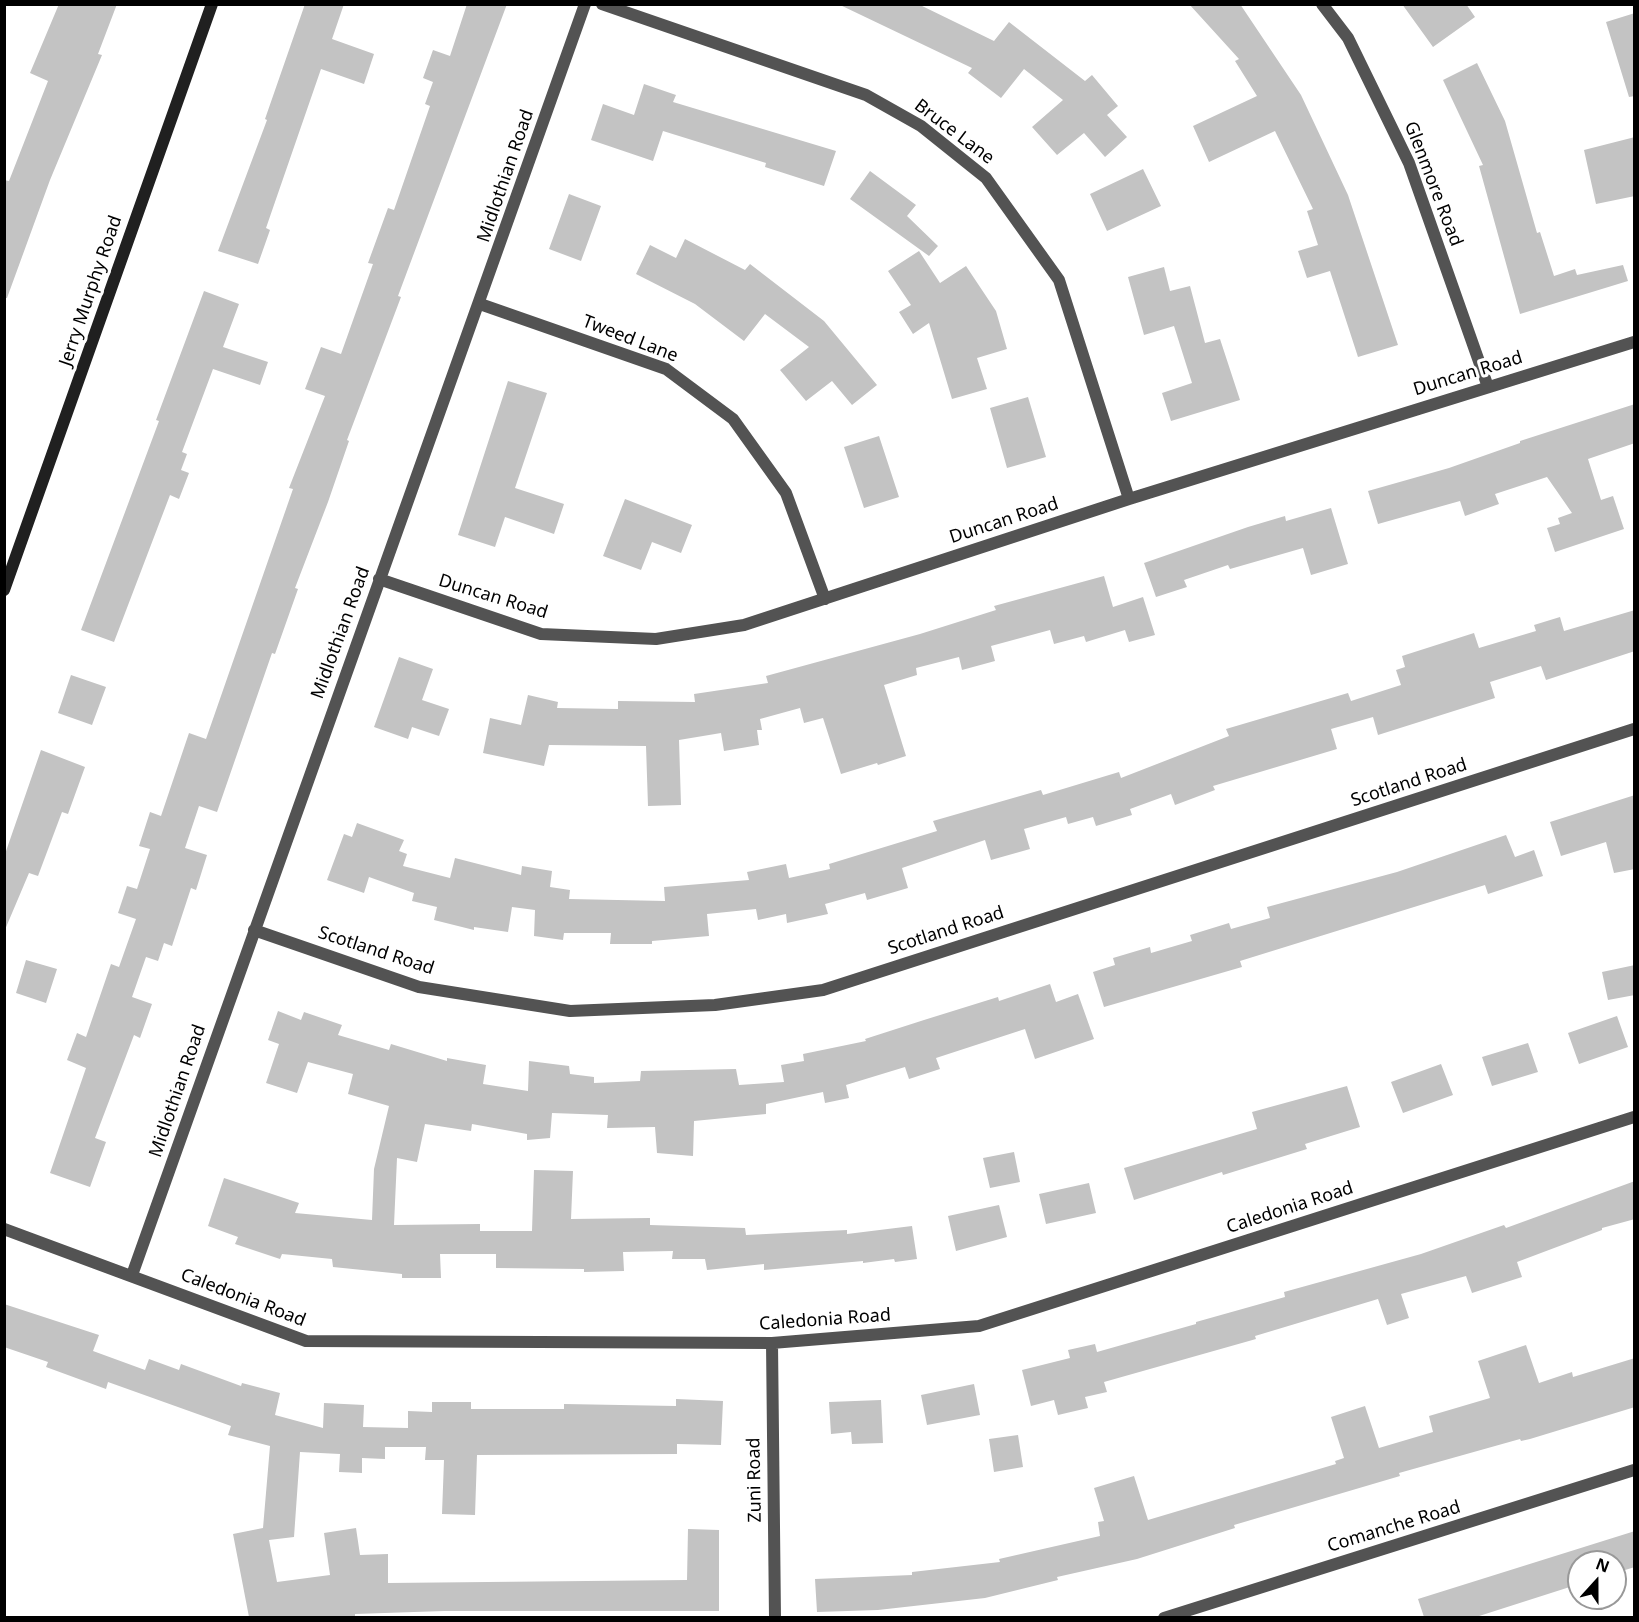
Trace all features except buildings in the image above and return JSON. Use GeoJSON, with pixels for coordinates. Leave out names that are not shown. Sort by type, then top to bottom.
{"type":"FeatureCollection","features":[{"type":"Feature","properties":{"kind":"street","name":"Jerry Murphy Road"},"geometry":{"type":"LineString","coordinates":[[4,590],[212,4]]}},
{"type":"Feature","properties":{"kind":"street","name":"Midlothian Road"},"geometry":{"type":"LineString","coordinates":[[132,1275],[379,579],[480,304],[585,4]]}},
{"type":"Feature","properties":{"kind":"street","name":"Bruce Lane"},"geometry":{"type":"LineString","coordinates":[[602,4],[866,95],[921,126],[986,178],[1059,280],[1129,499]]}},
{"type":"Feature","properties":{"kind":"street","name":"Glenmore Road"},"geometry":{"type":"LineString","coordinates":[[1322,4],[1348,38],[1409,163],[1488,387]]}},
{"type":"Feature","properties":{"kind":"street","name":"Tweed Lane"},"geometry":{"type":"LineString","coordinates":[[480,304],[666,369],[733,419],[786,493],[825,599]]}},
{"type":"Feature","properties":{"kind":"street","name":"Duncan Road"},"geometry":{"type":"LineString","coordinates":[[379,579],[541,634],[656,639],[744,625],[1129,499],[1635,342]]}},
{"type":"Feature","properties":{"kind":"street","name":"Scotland Road"},"geometry":{"type":"LineString","coordinates":[[254,930],[420,987],[570,1011],[715,1005],[823,990],[1635,729]]}},
{"type":"Feature","properties":{"kind":"street","name":"Caledonia Road"},"geometry":{"type":"LineString","coordinates":[[4,1229],[306,1341],[772,1343],[979,1326],[1635,1117]]}},
{"type":"Feature","properties":{"kind":"street","name":"Zuni Road"},"geometry":{"type":"LineString","coordinates":[[772,1343],[775,1617]]}},
{"type":"Feature","properties":{"kind":"street","name":"Comanche Road"},"geometry":{"type":"LineString","coordinates":[[1164,1617],[1635,1470]]}}]}
